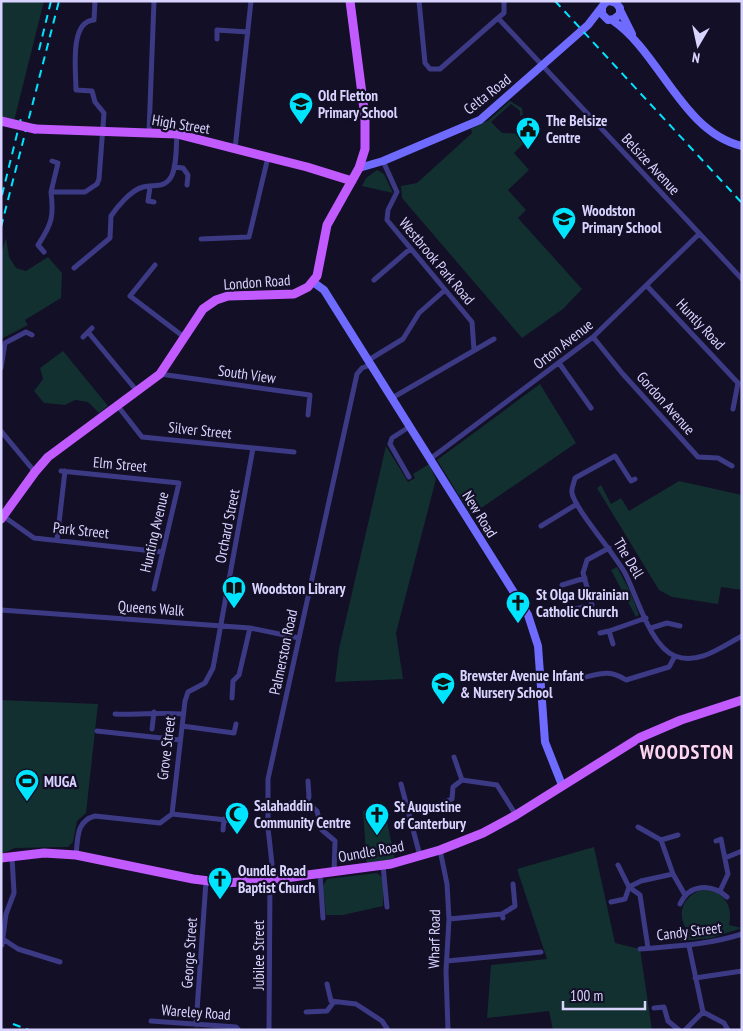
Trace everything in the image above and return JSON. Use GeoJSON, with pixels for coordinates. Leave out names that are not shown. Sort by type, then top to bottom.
{"type":"FeatureCollection","features":[{"type":"Feature","properties":{"kind":"main road","name":"London Road"},"geometry":{"type":"LineString","coordinates":[[2,517],[35,472],[58,448],[160,374],[204,309],[216,300],[228,296],[294,294],[303,291],[313,282],[320,268],[327,226],[359,168],[365,149],[365,117],[350,1]]}},
{"type":"Feature","properties":{"kind":"main road","name":"High Street"},"geometry":{"type":"LineString","coordinates":[[1,121],[35,129],[177,134],[236,148],[352,181]]}},
{"type":"Feature","properties":{"kind":"main road","name":"Oundle Road"},"geometry":{"type":"LineString","coordinates":[[1,858],[47,853],[76,855],[206,881],[270,880],[383,865],[440,850],[483,833],[659,728],[742,700]]}},
{"type":"Feature","properties":{"kind":"street"},"geometry":{"type":"LineString","coordinates":[[51,192],[85,192],[96,184],[99,178],[101,131],[104,113],[95,102],[94,94],[90,90],[76,90],[76,50],[80,29],[86,22],[94,20],[94,1]]}},
{"type":"Feature","properties":{"kind":"street"},"geometry":{"type":"LineString","coordinates":[[149,132],[154,1]]}},
{"type":"Feature","properties":{"kind":"street"},"geometry":{"type":"LineString","coordinates":[[236,148],[251,1]]}},
{"type":"Feature","properties":{"kind":"street"},"geometry":{"type":"LineString","coordinates":[[419,1],[425,63],[430,69],[440,69],[504,13],[504,1]]}},
{"type":"Feature","properties":{"kind":"street"},"geometry":{"type":"LineString","coordinates":[[634,40],[618,5],[613,2],[606,2],[602,9],[602,14],[634,40],[699,120],[717,137],[742,146]]}},
{"type":"Feature","properties":{"kind":"street","name":"Celta Road"},"geometry":{"type":"LineString","coordinates":[[359,168],[383,161],[480,120],[543,66],[588,25],[602,9]]}},
{"type":"Feature","properties":{"kind":"street"},"geometry":{"type":"LineString","coordinates":[[610,20],[618,16],[620,10]]}},
{"type":"Feature","properties":{"kind":"street","name":"Belsize Avenue"},"geometry":{"type":"LineString","coordinates":[[498,18],[742,279]]}},
{"type":"Feature","properties":{"kind":"street","name":"Celta Road"},"geometry":{"type":"LineString","coordinates":[[588,25],[610,20]]}},
{"type":"Feature","properties":{"kind":"street"},"geometry":{"type":"LineString","coordinates":[[217,39],[217,30],[248,32]]}},
{"type":"Feature","properties":{"kind":"street"},"geometry":{"type":"LineString","coordinates":[[74,268],[110,238],[111,216],[114,212],[140,189],[167,183],[172,176],[174,167],[177,134]]}},
{"type":"Feature","properties":{"kind":"street"},"geometry":{"type":"LineString","coordinates":[[201,239],[249,237],[268,157]]}},
{"type":"Feature","properties":{"kind":"street"},"geometry":{"type":"LineString","coordinates":[[44,252],[38,245],[50,228],[54,213],[51,192],[58,164],[52,161]]}},
{"type":"Feature","properties":{"kind":"street","name":"Westbrook Park Road"},"geometry":{"type":"LineString","coordinates":[[383,161],[398,192],[388,210],[387,220],[472,322],[474,350]]}},
{"type":"Feature","properties":{"kind":"street"},"geometry":{"type":"LineString","coordinates":[[174,167],[183,168],[186,172],[187,185]]}},
{"type":"Feature","properties":{"kind":"street"},"geometry":{"type":"LineString","coordinates":[[150,187],[148,201],[154,202]]}},
{"type":"Feature","properties":{"kind":"street","name":"Orton Avenue"},"geometry":{"type":"LineString","coordinates":[[430,459],[560,364],[593,337],[700,234]]}},
{"type":"Feature","properties":{"kind":"street"},"geometry":{"type":"LineString","coordinates":[[374,280],[410,249]]}},
{"type":"Feature","properties":{"kind":"street"},"geometry":{"type":"LineString","coordinates":[[155,265],[130,296],[184,337]]}},
{"type":"Feature","properties":{"kind":"street","name":"New Road"},"geometry":{"type":"LineString","coordinates":[[313,282],[324,290],[533,625],[540,667],[544,734],[548,750],[562,785]]}},
{"type":"Feature","properties":{"kind":"street","name":"Huntly Road"},"geometry":{"type":"LineString","coordinates":[[647,286],[738,382],[733,409]]}},
{"type":"Feature","properties":{"kind":"street","name":"Palmerston Road"},"geometry":{"type":"LineString","coordinates":[[272,864],[268,828],[268,779],[357,374],[368,363],[403,339],[419,313],[445,290]]}},
{"type":"Feature","properties":{"kind":"street"},"geometry":{"type":"LineString","coordinates":[[92,328],[85,335],[138,391]]}},
{"type":"Feature","properties":{"kind":"street"},"geometry":{"type":"LineString","coordinates":[[1,368],[5,343],[26,332],[32,334]]}},
{"type":"Feature","properties":{"kind":"street","name":"Gordon Avenue"},"geometry":{"type":"LineString","coordinates":[[593,337],[622,373],[698,457],[718,458],[732,466]]}},
{"type":"Feature","properties":{"kind":"street"},"geometry":{"type":"LineString","coordinates":[[392,398],[494,339]]}},
{"type":"Feature","properties":{"kind":"street"},"geometry":{"type":"LineString","coordinates":[[560,364],[591,408]]}},
{"type":"Feature","properties":{"kind":"street","name":"South View"},"geometry":{"type":"LineString","coordinates":[[160,374],[310,396],[308,415]]}},
{"type":"Feature","properties":{"kind":"street","name":"Silver Street"},"geometry":{"type":"LineString","coordinates":[[117,406],[142,437],[294,452]]}},
{"type":"Feature","properties":{"kind":"street"},"geometry":{"type":"LineString","coordinates":[[409,427],[392,438],[390,444],[409,477]]}},
{"type":"Feature","properties":{"kind":"street"},"geometry":{"type":"LineString","coordinates":[[1,431],[35,472]]}},
{"type":"Feature","properties":{"kind":"street"},"geometry":{"type":"LineString","coordinates":[[1,442],[7,439]]}},
{"type":"Feature","properties":{"kind":"street","name":"Orchard Street"},"geometry":{"type":"LineString","coordinates":[[193,688],[204,684],[210,676],[251,468],[253,448]]}},
{"type":"Feature","properties":{"kind":"street"},"geometry":{"type":"LineString","coordinates":[[541,526],[577,504],[572,492],[575,478],[615,456],[630,481],[634,479]]}},
{"type":"Feature","properties":{"kind":"street","name":"Elm Street"},"geometry":{"type":"LineString","coordinates":[[57,540],[63,471],[177,482]]}},
{"type":"Feature","properties":{"kind":"street","name":"Hunting Avenue"},"geometry":{"type":"LineString","coordinates":[[154,589],[179,483],[177,482]]}},
{"type":"Feature","properties":{"kind":"street","name":"The Dell"},"geometry":{"type":"LineString","coordinates":[[577,504],[624,571],[659,645],[675,656]]}},
{"type":"Feature","properties":{"kind":"street","name":"Park Street"},"geometry":{"type":"LineString","coordinates":[[2,517],[34,538],[162,552]]}},
{"type":"Feature","properties":{"kind":"street"},"geometry":{"type":"LineString","coordinates":[[575,609],[592,605],[583,573],[587,560],[609,548]]}},
{"type":"Feature","properties":{"kind":"street"},"geometry":{"type":"LineString","coordinates":[[562,586],[585,578]]}},
{"type":"Feature","properties":{"kind":"street","name":"Queens Walk"},"geometry":{"type":"LineString","coordinates":[[1,610],[250,628],[299,638]]}},
{"type":"Feature","properties":{"kind":"street"},"geometry":{"type":"LineString","coordinates":[[600,633],[646,618]]}},
{"type":"Feature","properties":{"kind":"street"},"geometry":{"type":"LineString","coordinates":[[651,628],[667,623],[680,626]]}},
{"type":"Feature","properties":{"kind":"street"},"geometry":{"type":"LineString","coordinates":[[232,698],[233,681],[239,675],[250,628]]}},
{"type":"Feature","properties":{"kind":"street"},"geometry":{"type":"LineString","coordinates":[[609,631],[613,644]]}},
{"type":"Feature","properties":{"kind":"street"},"geometry":{"type":"LineString","coordinates":[[586,677],[605,672],[616,674],[626,680],[669,668],[675,656],[692,659],[705,656],[742,636]]}},
{"type":"Feature","properties":{"kind":"street","name":"Grove Street"},"geometry":{"type":"LineString","coordinates":[[172,814],[183,714],[188,692],[193,688]]}},
{"type":"Feature","properties":{"kind":"street"},"geometry":{"type":"LineString","coordinates":[[114,714],[134,715],[154,712],[183,714]]}},
{"type":"Feature","properties":{"kind":"street"},"geometry":{"type":"LineString","coordinates":[[152,728],[154,712]]}},
{"type":"Feature","properties":{"kind":"street"},"geometry":{"type":"LineString","coordinates":[[234,733],[236,724]]}},
{"type":"Feature","properties":{"kind":"street"},"geometry":{"type":"LineString","coordinates":[[182,726],[241,734]]}},
{"type":"Feature","properties":{"kind":"street"},"geometry":{"type":"LineString","coordinates":[[97,731],[180,740]]}},
{"type":"Feature","properties":{"kind":"street"},"geometry":{"type":"LineString","coordinates":[[454,756],[462,780]]}},
{"type":"Feature","properties":{"kind":"street"},"geometry":{"type":"LineString","coordinates":[[437,804],[452,799],[453,788],[462,780],[497,785],[516,815]]}},
{"type":"Feature","properties":{"kind":"street"},"geometry":{"type":"LineString","coordinates":[[307,802],[310,797],[308,781]]}},
{"type":"Feature","properties":{"kind":"street"},"geometry":{"type":"LineString","coordinates":[[401,784],[420,856]]}},
{"type":"Feature","properties":{"kind":"street"},"geometry":{"type":"LineString","coordinates":[[292,803],[307,802],[318,812],[322,830],[335,841],[334,872]]}},
{"type":"Feature","properties":{"kind":"street"},"geometry":{"type":"LineString","coordinates":[[76,855],[80,826],[87,818],[95,816],[160,823],[172,814],[244,822]]}},
{"type":"Feature","properties":{"kind":"street"},"geometry":{"type":"LineString","coordinates":[[223,830],[224,820]]}},
{"type":"Feature","properties":{"kind":"street"},"geometry":{"type":"LineString","coordinates":[[638,827],[661,840],[673,874],[685,895]]}},
{"type":"Feature","properties":{"kind":"street"},"geometry":{"type":"LineString","coordinates":[[661,840],[678,835]]}},
{"type":"Feature","properties":{"kind":"street"},"geometry":{"type":"LineString","coordinates":[[716,841],[721,839],[728,874],[720,891]]}},
{"type":"Feature","properties":{"kind":"street","name":"Wharf Road"},"geometry":{"type":"LineString","coordinates":[[440,850],[447,884],[449,919],[447,961],[448,1030]]}},
{"type":"Feature","properties":{"kind":"street"},"geometry":{"type":"LineString","coordinates":[[725,858],[742,852]]}},
{"type":"Feature","properties":{"kind":"street"},"geometry":{"type":"LineString","coordinates":[[12,857],[14,893],[6,914],[2,941],[18,949],[60,962]]}},
{"type":"Feature","properties":{"kind":"street"},"geometry":{"type":"LineString","coordinates":[[383,865],[387,907]]}},
{"type":"Feature","properties":{"kind":"street"},"geometry":{"type":"LineString","coordinates":[[618,865],[629,887],[640,895],[648,948]]}},
{"type":"Feature","properties":{"kind":"street"},"geometry":{"type":"LineString","coordinates":[[320,874],[323,918]]}},
{"type":"Feature","properties":{"kind":"street"},"geometry":{"type":"LineString","coordinates":[[611,902],[625,898],[629,887],[641,881],[673,874]]}},
{"type":"Feature","properties":{"kind":"street","name":"Jubilee Street"},"geometry":{"type":"LineString","coordinates":[[269,1030],[270,880]]}},
{"type":"Feature","properties":{"kind":"street","name":"George Street"},"geometry":{"type":"LineString","coordinates":[[196,1026],[206,881]]}},
{"type":"Feature","properties":{"kind":"street"},"geometry":{"type":"LineString","coordinates":[[449,919],[502,916],[515,906],[512,884]]}},
{"type":"Feature","properties":{"kind":"street"},"geometry":{"type":"LineString","coordinates":[[680,904],[685,895],[698,888],[707,887],[720,891],[727,897]]}},
{"type":"Feature","properties":{"kind":"street","name":"Candy Street"},"geometry":{"type":"LineString","coordinates":[[640,949],[689,946],[715,942],[742,934]]}},
{"type":"Feature","properties":{"kind":"street"},"geometry":{"type":"LineString","coordinates":[[689,946],[703,1012],[724,1023],[728,1030]]}},
{"type":"Feature","properties":{"kind":"street"},"geometry":{"type":"LineString","coordinates":[[447,961],[541,952]]}},
{"type":"Feature","properties":{"kind":"street"},"geometry":{"type":"LineString","coordinates":[[695,978],[742,971]]}},
{"type":"Feature","properties":{"kind":"street"},"geometry":{"type":"LineString","coordinates":[[327,984],[330,999],[333,1003]]}},
{"type":"Feature","properties":{"kind":"street"},"geometry":{"type":"LineString","coordinates":[[306,1012],[327,1011],[333,1003]]}},
{"type":"Feature","properties":{"kind":"street"},"geometry":{"type":"LineString","coordinates":[[333,1003],[356,1004],[382,1021],[388,1030]]}},
{"type":"Feature","properties":{"kind":"street"},"geometry":{"type":"LineString","coordinates":[[654,1008],[664,1007],[668,1021],[679,1030]]}},
{"type":"Feature","properties":{"kind":"street"},"geometry":{"type":"LineString","coordinates":[[685,1030],[703,1012]]}},
{"type":"Feature","properties":{"kind":"street","name":"Wareley Road"},"geometry":{"type":"LineString","coordinates":[[151,1021],[196,1026],[236,1027],[238,1029]]}},
{"type":"Feature","properties":{"kind":"green space"},"geometry":{"type":"Polygon","coordinates":[[[1,1],[44,1],[14,121],[1,118],[1,1]]]}},
{"type":"Feature","properties":{"kind":"green space"},"geometry":{"type":"Polygon","coordinates":[[[510,101],[522,108],[523,115],[520,116],[520,111],[511,104],[491,122],[502,133],[528,134],[530,137],[514,153],[529,170],[508,190],[526,210],[518,218],[582,289],[563,309],[522,338],[402,198],[401,186],[417,183],[472,133],[471,129],[489,120],[510,101]]]}},
{"type":"Feature","properties":{"kind":"green space"},"geometry":{"type":"Polygon","coordinates":[[[377,170],[384,174],[393,193],[362,186],[366,178],[377,170]]]}},
{"type":"Feature","properties":{"kind":"green space"},"geometry":{"type":"Polygon","coordinates":[[[6,238],[9,257],[16,268],[26,271],[48,257],[62,273],[61,298],[25,320],[28,325],[1,339],[1,254],[6,238]]]}},
{"type":"Feature","properties":{"kind":"green space"},"geometry":{"type":"Polygon","coordinates":[[[63,351],[108,406],[99,413],[88,402],[75,400],[65,405],[44,403],[34,391],[43,379],[40,368],[63,351]]]}},
{"type":"Feature","properties":{"kind":"green space"},"geometry":{"type":"Polygon","coordinates":[[[540,384],[576,443],[471,515],[437,460],[540,384]]]}},
{"type":"Feature","properties":{"kind":"green space"},"geometry":{"type":"Polygon","coordinates":[[[386,446],[408,482],[415,478],[413,474],[429,464],[436,479],[396,633],[403,679],[335,682],[339,649],[386,446]]]}},
{"type":"Feature","properties":{"kind":"green space"},"geometry":{"type":"Polygon","coordinates":[[[679,481],[742,495],[742,590],[721,587],[718,604],[672,597],[659,590],[597,488],[601,485],[611,504],[621,498],[629,511],[679,481]]]}},
{"type":"Feature","properties":{"kind":"green space"},"geometry":{"type":"Polygon","coordinates":[[[617,567],[630,591],[639,615],[636,617],[611,570],[617,567]]]}},
{"type":"Feature","properties":{"kind":"green space"},"geometry":{"type":"Polygon","coordinates":[[[1,700],[98,704],[86,813],[77,821],[73,842],[68,847],[15,848],[1,854],[1,700]]]}},
{"type":"Feature","properties":{"kind":"green space"},"geometry":{"type":"Polygon","coordinates":[[[384,807],[395,860],[367,866],[363,811],[384,807]]]}},
{"type":"Feature","properties":{"kind":"green space"},"geometry":{"type":"Polygon","coordinates":[[[594,847],[615,943],[640,949],[652,1030],[553,1030],[549,1011],[487,1018],[491,965],[547,959],[517,869],[594,847]]]}},
{"type":"Feature","properties":{"kind":"green space"},"geometry":{"type":"Polygon","coordinates":[[[377,873],[383,878],[383,906],[343,915],[326,915],[323,886],[327,879],[377,873]]]}},
{"type":"Feature","properties":{"kind":"green space"},"geometry":{"type":"Polygon","coordinates":[[[707,889],[719,894],[727,902],[730,912],[729,925],[742,928],[711,938],[680,941],[690,933],[682,919],[682,912],[687,899],[699,891],[707,889]]]}},
{"type":"Feature","properties":{"kind":"railway"},"geometry":{"type":"LineString","coordinates":[[39,50],[51,1]]}},
{"type":"Feature","properties":{"kind":"railway"},"geometry":{"type":"LineString","coordinates":[[1,227],[59,1]]}},
{"type":"Feature","properties":{"kind":"railway"},"geometry":{"type":"LineString","coordinates":[[555,1],[742,203]]}},
{"type":"Feature","properties":{"kind":"railway"},"geometry":{"type":"LineString","coordinates":[[2,195],[21,118]]}},
{"type":"Feature","properties":{"kind":"railway"},"geometry":{"type":"LineString","coordinates":[[13,1024],[29,1030]]}},
{"type":"Feature","properties":{"kind":"place","name":"Old Fletton Primary School"},"geometry":{"type":"Point","coordinates":[301,125]}},
{"type":"Feature","properties":{"kind":"place","name":"The Belsize Centre"},"geometry":{"type":"Point","coordinates":[528,150]}},
{"type":"Feature","properties":{"kind":"place","name":"Woodston Primary School"},"geometry":{"type":"Point","coordinates":[564,240]}},
{"type":"Feature","properties":{"kind":"place","name":"Woodston Library"},"geometry":{"type":"Point","coordinates":[234,609]}},
{"type":"Feature","properties":{"kind":"place","name":"St Olga Ukrainian Catholic Church"},"geometry":{"type":"Point","coordinates":[518,624]}},
{"type":"Feature","properties":{"kind":"place","name":"Brewster Avenue Infant & Nursery School"},"geometry":{"type":"Point","coordinates":[443,705]}},
{"type":"Feature","properties":{"kind":"place","name":"MUGA"},"geometry":{"type":"Point","coordinates":[27,802]}},
{"type":"Feature","properties":{"kind":"place","name":"Salahaddin Community Centre"},"geometry":{"type":"Point","coordinates":[237,835]}},
{"type":"Feature","properties":{"kind":"place","name":"St Augustine of Canterbury"},"geometry":{"type":"Point","coordinates":[377,836]}},
{"type":"Feature","properties":{"kind":"place","name":"Oundle Road Baptist Church"},"geometry":{"type":"Point","coordinates":[220,900]}},
{"type":"Feature","properties":{"kind":"district","name":"WOODSTON"},"geometry":{"type":"Point","coordinates":[687,752]}}]}
